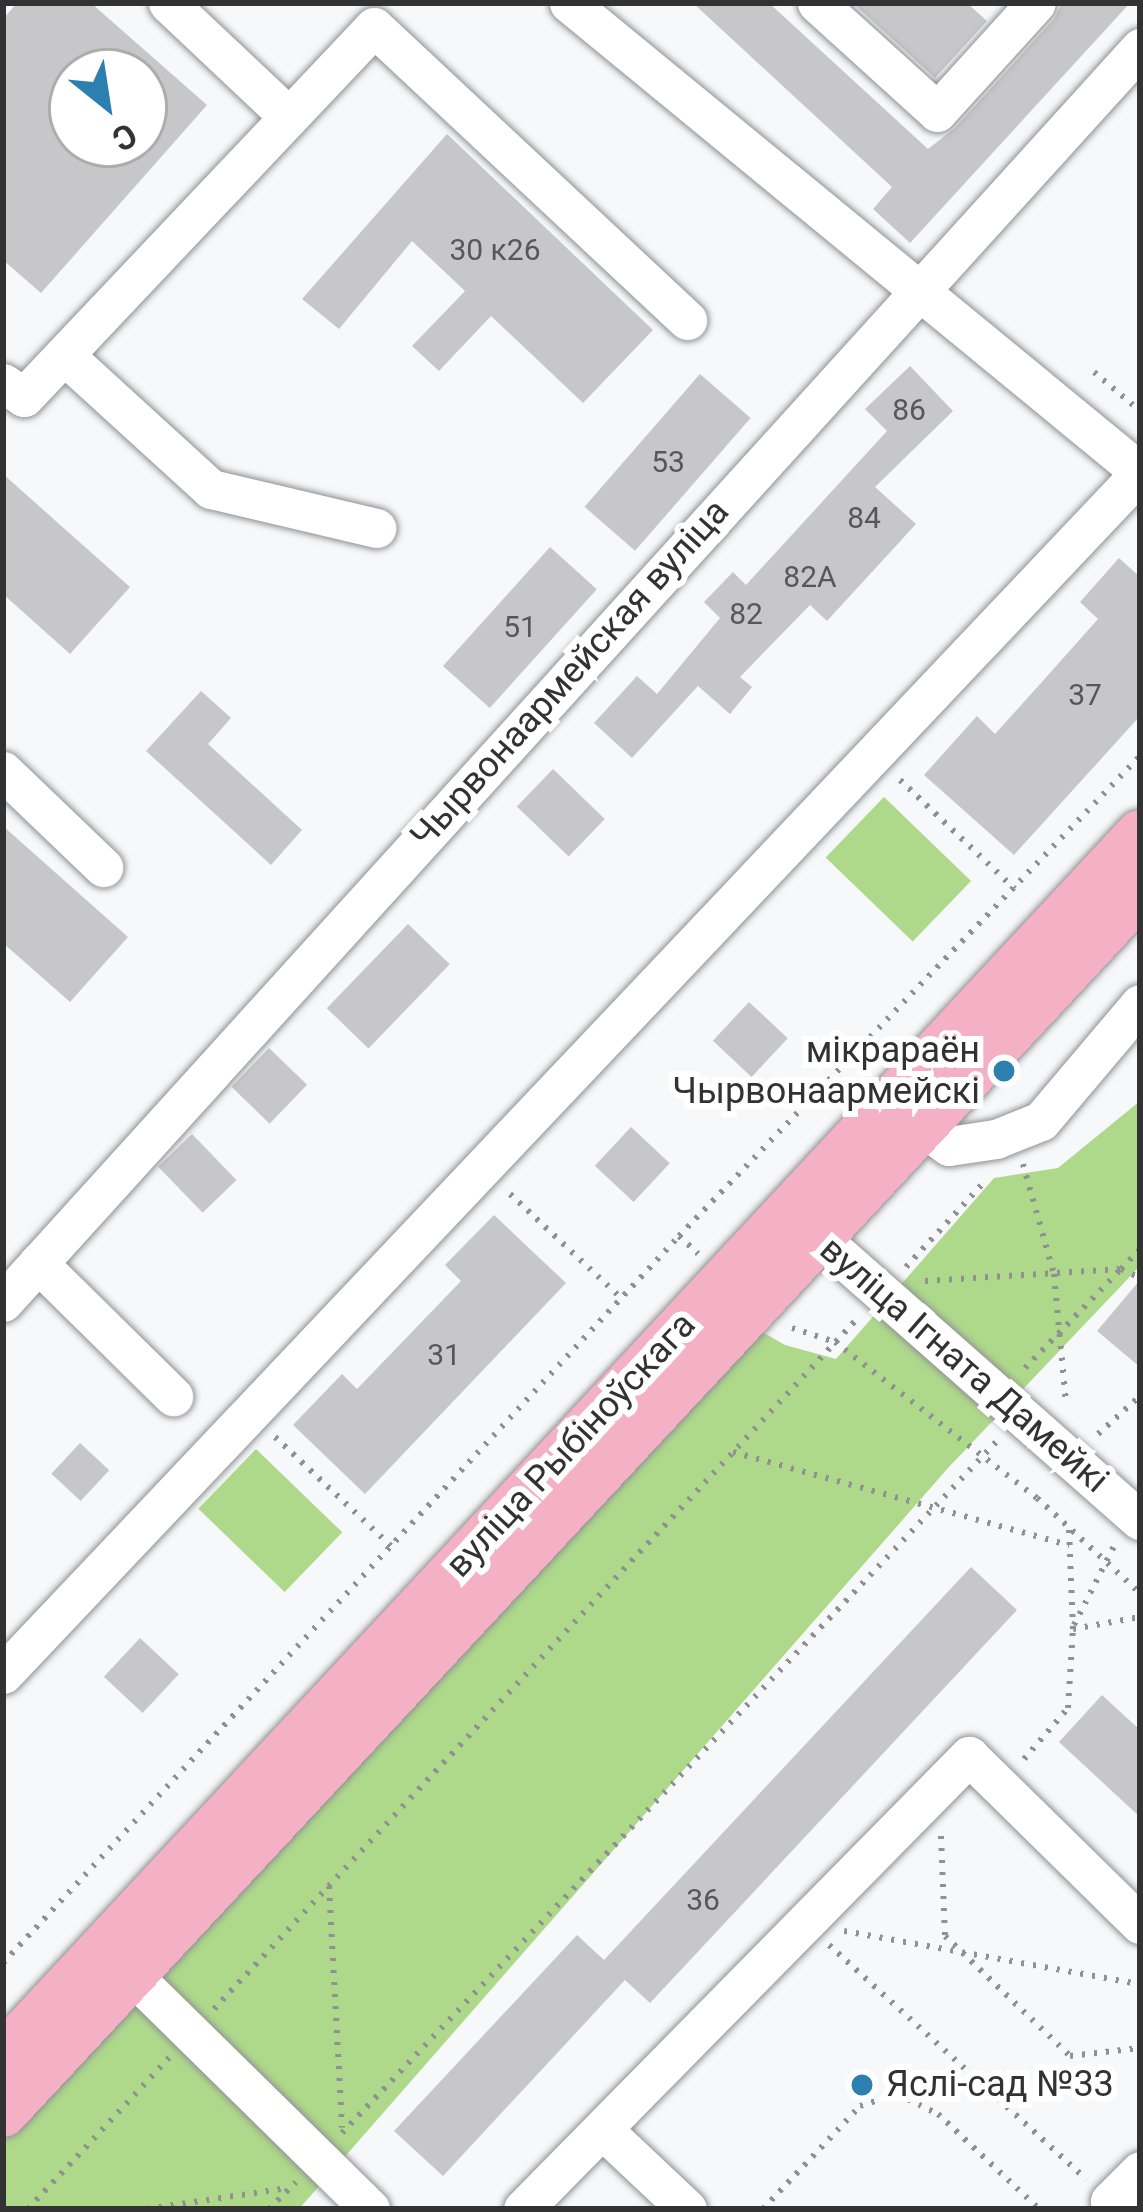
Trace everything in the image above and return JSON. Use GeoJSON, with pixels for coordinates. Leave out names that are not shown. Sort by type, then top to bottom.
{"type":"FeatureCollection","features":[{"type":"Feature","properties":{"kind":"main road","name":"вуліца Рыбіноўскага"},"geometry":{"type":"LineString","coordinates":[[3,2056],[804,1224],[905,1115],[1140,834]]}},
{"type":"Feature","properties":{"kind":"main road","name":"вуліца Рыбіноўскага"},"geometry":{"type":"LineString","coordinates":[[905,1115],[1138,903]]}},
{"type":"Feature","properties":{"kind":"main road","name":"вуліца Рыбіноўскага"},"geometry":{"type":"LineString","coordinates":[[3,2113],[132,1975],[740,1292]]}},
{"type":"Feature","properties":{"kind":"street"},"geometry":{"type":"LineString","coordinates":[[168,3],[289,117]]}},
{"type":"Feature","properties":{"kind":"street"},"geometry":{"type":"LineString","coordinates":[[3,1674],[1140,473],[569,3]]}},
{"type":"Feature","properties":{"kind":"street"},"geometry":{"type":"LineString","coordinates":[[817,3],[938,112],[1024,7]]}},
{"type":"Feature","properties":{"kind":"street"},"geometry":{"type":"LineString","coordinates":[[3,383],[24,397],[374,27],[687,320]]}},
{"type":"Feature","properties":{"kind":"street","name":"Чырвонаармейская вуліца"},"geometry":{"type":"LineString","coordinates":[[3,1302],[1140,47]]}},
{"type":"Feature","properties":{"kind":"street"},"geometry":{"type":"LineString","coordinates":[[64,355],[211,489],[376,528]]}},
{"type":"Feature","properties":{"kind":"street"},"geometry":{"type":"LineString","coordinates":[[3,771],[104,867]]}},
{"type":"Feature","properties":{"kind":"street"},"geometry":{"type":"LineString","coordinates":[[905,1115],[950,1146],[1041,1121],[1140,1004]]}},
{"type":"Feature","properties":{"kind":"street","name":"вуліца Ігната Дамейкі"},"geometry":{"type":"LineString","coordinates":[[804,1224],[1136,1516]]}},
{"type":"Feature","properties":{"kind":"street"},"geometry":{"type":"LineString","coordinates":[[38,1263],[173,1396]]}},
{"type":"Feature","properties":{"kind":"street"},"geometry":{"type":"LineString","coordinates":[[524,2209],[969,1756],[1140,1924]]}},
{"type":"Feature","properties":{"kind":"street"},"geometry":{"type":"LineString","coordinates":[[132,1975],[191,2033],[330,2145],[370,2209]]}},
{"type":"Feature","properties":{"kind":"street"},"geometry":{"type":"LineString","coordinates":[[602,2129],[687,2209]]}},
{"type":"Feature","properties":{"kind":"street"},"geometry":{"type":"LineString","coordinates":[[1114,2205],[1140,2171]]}},
{"type":"Feature","properties":{"kind":"path"},"geometry":{"type":"LineString","coordinates":[[1094,372],[1140,411]]}},
{"type":"Feature","properties":{"kind":"path"},"geometry":{"type":"LineString","coordinates":[[873,754],[1015,889]]}},
{"type":"Feature","properties":{"kind":"path"},"geometry":{"type":"LineString","coordinates":[[3,1964],[679,1236],[1140,756]]}},
{"type":"Feature","properties":{"kind":"path"},"geometry":{"type":"LineString","coordinates":[[1014,1132],[1054,1274],[1070,1458]]}},
{"type":"Feature","properties":{"kind":"path"},"geometry":{"type":"LineString","coordinates":[[481,1166],[621,1298]]}},
{"type":"Feature","properties":{"kind":"path"},"geometry":{"type":"LineString","coordinates":[[991,1175],[900,1273],[917,1282],[1120,1269],[1140,1278]]}},
{"type":"Feature","properties":{"kind":"path"},"geometry":{"type":"LineString","coordinates":[[679,1236],[771,1321],[835,1342],[982,1456],[1140,1593]]}},
{"type":"Feature","properties":{"kind":"path"},"geometry":{"type":"LineString","coordinates":[[269,2209],[982,1456],[1008,1407],[1059,1334],[1140,1249]]}},
{"type":"Feature","properties":{"kind":"path"},"geometry":{"type":"LineString","coordinates":[[28,2209],[880,1293]]}},
{"type":"Feature","properties":{"kind":"path"},"geometry":{"type":"LineString","coordinates":[[248,1411],[391,1546]]}},
{"type":"Feature","properties":{"kind":"path"},"geometry":{"type":"LineString","coordinates":[[733,1452],[1069,1546]]}},
{"type":"Feature","properties":{"kind":"path"},"geometry":{"type":"LineString","coordinates":[[1073,1629],[1106,1562],[1136,1516]]}},
{"type":"Feature","properties":{"kind":"path"},"geometry":{"type":"LineString","coordinates":[[1000,1786],[1068,1708],[1073,1629],[1069,1528]]}},
{"type":"Feature","properties":{"kind":"path"},"geometry":{"type":"LineString","coordinates":[[1073,1629],[1140,1617]]}},
{"type":"Feature","properties":{"kind":"path"},"geometry":{"type":"LineString","coordinates":[[939,1787],[945,1936],[1070,2056],[1140,2048]]}},
{"type":"Feature","properties":{"kind":"path"},"geometry":{"type":"LineString","coordinates":[[329,1886],[330,2145]]}},
{"type":"Feature","properties":{"kind":"path"},"geometry":{"type":"LineString","coordinates":[[805,1924],[1140,1984]]}},
{"type":"Feature","properties":{"kind":"path"},"geometry":{"type":"LineString","coordinates":[[805,1924],[1114,2205]]}},
{"type":"Feature","properties":{"kind":"path"},"geometry":{"type":"LineString","coordinates":[[763,2209],[860,2106],[897,2094],[938,2114],[1039,2209]]}},
{"type":"Feature","properties":{"kind":"path"},"geometry":{"type":"LineString","coordinates":[[147,2209],[290,2187]]}},
{"type":"Feature","properties":{"kind":"green space"},"geometry":{"type":"Polygon","coordinates":[[[884,797],[971,881],[913,941],[826,857],[884,797]]]}},
{"type":"Feature","properties":{"kind":"green space"},"geometry":{"type":"Polygon","coordinates":[[[1140,1101],[1140,1266],[948,1468],[299,2209],[3,2209],[3,2127],[742,1320],[785,1345],[836,1359],[994,1178],[1058,1168],[1140,1101]]]}},
{"type":"Feature","properties":{"kind":"green space"},"geometry":{"type":"Polygon","coordinates":[[[256,1449],[342,1532],[285,1592],[198,1509],[256,1449]]]}},
{"type":"Feature","properties":{"kind":"building"},"geometry":{"type":"Polygon","coordinates":[[[17,3],[91,3],[142,48],[48,48],[48,168],[151,168],[41,293],[3,260],[3,19],[17,3]]]}},
{"type":"Feature","properties":{"kind":"building"},"geometry":{"type":"Polygon","coordinates":[[[693,3],[769,3],[928,149],[955,128],[1054,19],[1062,3],[1130,3],[910,243],[873,209],[892,187],[693,3]]]}},
{"type":"Feature","properties":{"kind":"building"},"geometry":{"type":"Polygon","coordinates":[[[853,3],[967,3],[987,21],[935,78],[853,3]]]}},
{"type":"Feature","properties":{"kind":"building"},"geometry":{"type":"Polygon","coordinates":[[[168,71],[207,105],[168,149],[168,71]]]}},
{"type":"Feature","properties":{"kind":"building"},"geometry":{"type":"Polygon","coordinates":[[[447,134],[653,330],[583,403],[491,316],[439,371],[412,346],[465,291],[412,241],[339,329],[302,299],[447,134]]]}},
{"type":"Feature","properties":{"kind":"building"},"geometry":{"type":"Polygon","coordinates":[[[910,366],[953,411],[875,487],[916,524],[827,621],[810,605],[740,677],[752,687],[730,714],[698,686],[632,758],[594,723],[637,676],[657,694],[720,618],[704,602],[733,572],[746,585],[887,431],[865,409],[910,366]]]}},
{"type":"Feature","properties":{"kind":"building"},"geometry":{"type":"Polygon","coordinates":[[[700,374],[751,418],[635,551],[585,507],[700,374]]]}},
{"type":"Feature","properties":{"kind":"building"},"geometry":{"type":"Polygon","coordinates":[[[3,474],[130,587],[70,654],[3,594],[3,474]]]}},
{"type":"Feature","properties":{"kind":"building"},"geometry":{"type":"Polygon","coordinates":[[[550,547],[597,589],[490,708],[443,666],[550,547]]]}},
{"type":"Feature","properties":{"kind":"building"},"geometry":{"type":"Polygon","coordinates":[[[1119,558],[1140,577],[1140,716],[1014,855],[924,775],[977,716],[995,734],[1049,674],[1098,619],[1080,602],[1119,558]]]}},
{"type":"Feature","properties":{"kind":"building"},"geometry":{"type":"Polygon","coordinates":[[[201,691],[231,718],[208,744],[302,830],[271,865],[146,751],[201,691]]]}},
{"type":"Feature","properties":{"kind":"building"},"geometry":{"type":"Polygon","coordinates":[[[553,769],[605,819],[569,856],[517,806],[553,769]]]}},
{"type":"Feature","properties":{"kind":"building"},"geometry":{"type":"Polygon","coordinates":[[[3,826],[128,937],[70,1002],[3,943],[3,826]]]}},
{"type":"Feature","properties":{"kind":"building"},"geometry":{"type":"Polygon","coordinates":[[[408,924],[450,964],[368,1048],[327,1008],[408,924]]]}},
{"type":"Feature","properties":{"kind":"building"},"geometry":{"type":"Polygon","coordinates":[[[749,1002],[788,1038],[752,1077],[713,1041],[749,1002]]]}},
{"type":"Feature","properties":{"kind":"building"},"geometry":{"type":"Polygon","coordinates":[[[269,1048],[307,1085],[270,1124],[231,1087],[269,1048]]]}},
{"type":"Feature","properties":{"kind":"building"},"geometry":{"type":"Polygon","coordinates":[[[631,1127],[670,1163],[634,1202],[595,1166],[631,1127]]]}},
{"type":"Feature","properties":{"kind":"building"},"geometry":{"type":"Polygon","coordinates":[[[192,1134],[236,1180],[203,1213],[158,1167],[192,1134]]]}},
{"type":"Feature","properties":{"kind":"building"},"geometry":{"type":"Polygon","coordinates":[[[494,1215],[566,1283],[365,1494],[293,1425],[342,1374],[357,1389],[461,1281],[445,1265],[494,1215]]]}},
{"type":"Feature","properties":{"kind":"building"},"geometry":{"type":"Polygon","coordinates":[[[1140,1280],[1140,1367],[1097,1331],[1140,1280]]]}},
{"type":"Feature","properties":{"kind":"building"},"geometry":{"type":"Polygon","coordinates":[[[80,1443],[109,1470],[81,1501],[51,1474],[80,1443]]]}},
{"type":"Feature","properties":{"kind":"building"},"geometry":{"type":"Polygon","coordinates":[[[971,1567],[1017,1610],[650,2003],[625,1980],[443,2176],[394,2131],[577,1935],[604,1960],[971,1567]]]}},
{"type":"Feature","properties":{"kind":"building"},"geometry":{"type":"Polygon","coordinates":[[[140,1638],[179,1674],[143,1713],[104,1677],[140,1638]]]}},
{"type":"Feature","properties":{"kind":"building"},"geometry":{"type":"Polygon","coordinates":[[[1102,1695],[1140,1730],[1140,1817],[1059,1742],[1102,1695]]]}},
{"type":"Feature","properties":{"kind":"place","name":"мікрараён Чырвонаармейскі"},"geometry":{"type":"Point","coordinates":[1004,1071]}},
{"type":"Feature","properties":{"kind":"place","name":"Яслі-сад №33"},"geometry":{"type":"Point","coordinates":[862,2085]}}]}
